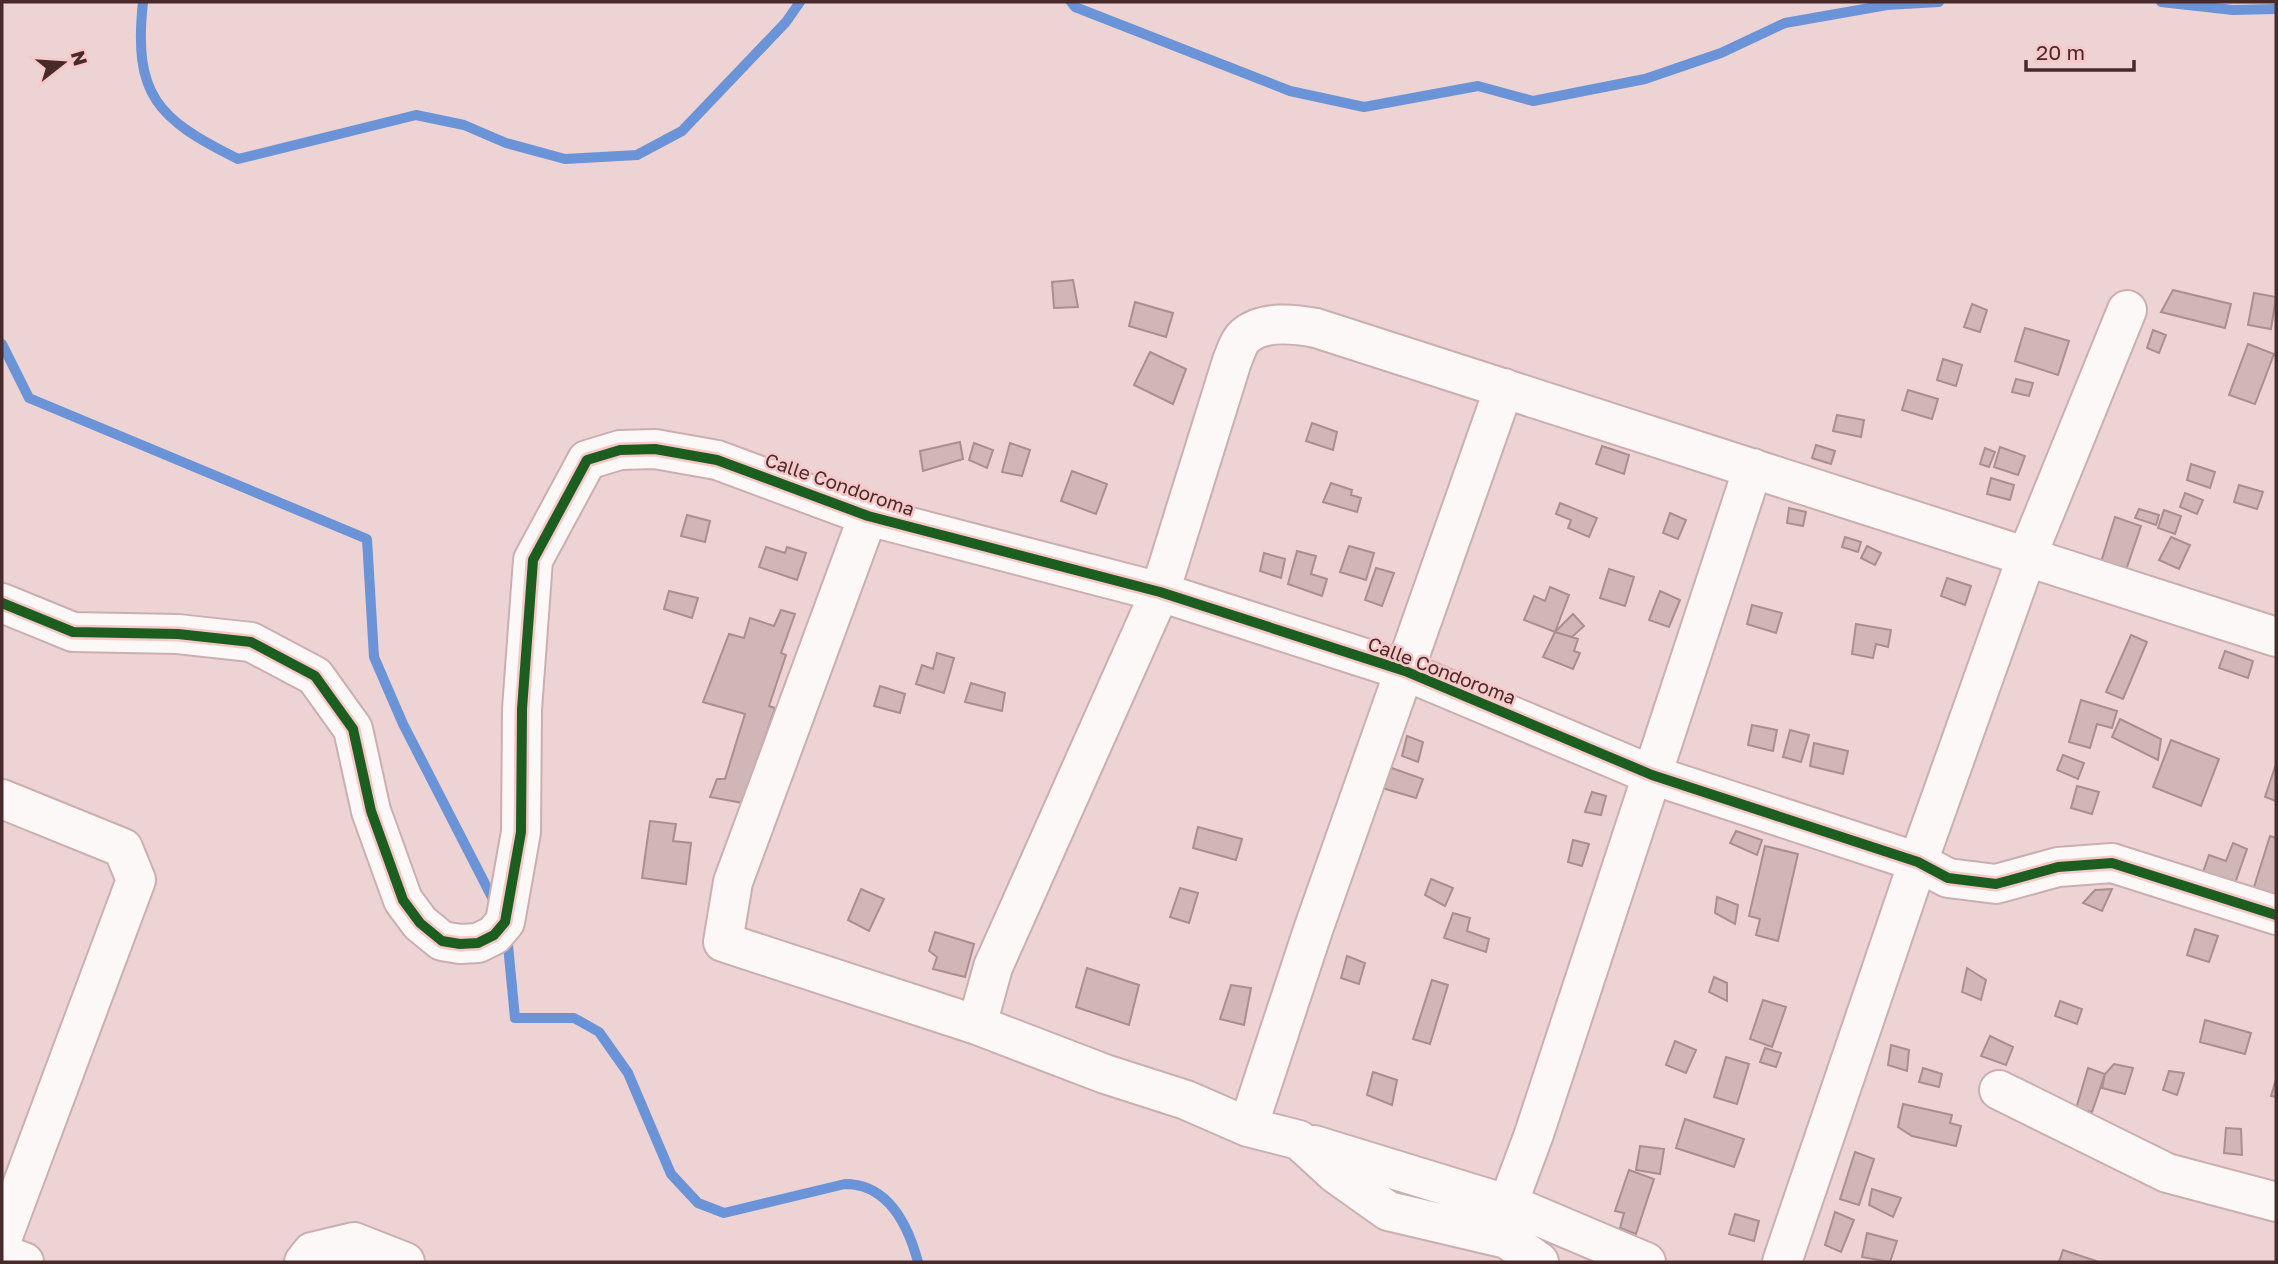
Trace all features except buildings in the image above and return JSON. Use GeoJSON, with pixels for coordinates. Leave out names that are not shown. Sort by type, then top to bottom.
{"type":"FeatureCollection","features":[{"type":"Feature","properties":{"kind":"street"},"geometry":{"type":"LineString","coordinates":[[1782,1262],[1918,862],[2026,556],[2127,310]]}},
{"type":"Feature","properties":{"kind":"street"},"geometry":{"type":"LineString","coordinates":[[977,1025],[993,967],[1160,592],[1232,361],[1245,336],[1265,327],[1292,324],[1316,328],[2276,637]]}},
{"type":"Feature","properties":{"kind":"street"},"geometry":{"type":"LineString","coordinates":[[1248,1127],[1313,930],[1504,388]]}},
{"type":"Feature","properties":{"kind":"street","name":"Calle Condoroma"},"geometry":{"type":"LineString","coordinates":[[2,603],[72,632],[178,634],[251,642],[316,676],[352,729],[371,811],[403,900],[420,923],[442,941],[460,944],[478,943],[494,935],[505,922],[522,832],[522,709],[533,561],[587,460],[620,450],[654,449],[716,460],[868,516],[1160,592],[1405,671],[1652,775],[1918,862],[1948,878],[1996,884],[2058,867],[2112,863],[2276,915]]}},
{"type":"Feature","properties":{"kind":"street"},"geometry":{"type":"LineString","coordinates":[[1508,1204],[1753,468]]}},
{"type":"Feature","properties":{"kind":"street"},"geometry":{"type":"LineString","coordinates":[[868,516],[733,882],[723,942],[977,1025],[1105,1074],[1186,1100],[1248,1127],[1508,1204],[1646,1262]]}},
{"type":"Feature","properties":{"kind":"street"},"geometry":{"type":"LineString","coordinates":[[2,799],[123,848],[136,880],[2,1239]]}},
{"type":"Feature","properties":{"kind":"street"},"geometry":{"type":"LineString","coordinates":[[1999,1090],[2167,1173],[2276,1202]]}},
{"type":"Feature","properties":{"kind":"street"},"geometry":{"type":"LineString","coordinates":[[1299,1140],[1336,1174],[1388,1210],[1507,1239],[1539,1262]]}},
{"type":"Feature","properties":{"kind":"street"},"geometry":{"type":"LineString","coordinates":[[304,1262],[312,1252],[354,1242],[405,1262]]}},
{"type":"Feature","properties":{"kind":"street"},"geometry":{"type":"LineString","coordinates":[[2,1254],[24,1262]]}},
{"type":"Feature","properties":{"kind":"waterway"},"geometry":{"type":"LineString","coordinates":[[143,2],[142,60],[147,82],[156,100],[188,131],[238,159],[416,115],[464,125],[506,143],[565,159],[637,155],[682,131],[786,22],[800,2]]}},
{"type":"Feature","properties":{"kind":"waterway"},"geometry":{"type":"LineString","coordinates":[[1071,2],[1075,7],[1290,91],[1364,107],[1478,86],[1533,101],[1645,79],[1721,53],[1785,23],[1887,5],[1939,2]]}},
{"type":"Feature","properties":{"kind":"waterway"},"geometry":{"type":"LineString","coordinates":[[2161,2],[2233,10],[2276,9]]}},
{"type":"Feature","properties":{"kind":"waterway"},"geometry":{"type":"LineString","coordinates":[[2,344],[29,398],[367,539],[374,657],[403,724],[497,907]]}},
{"type":"Feature","properties":{"kind":"waterway"},"geometry":{"type":"LineString","coordinates":[[507,935],[515,1018],[574,1018],[599,1032],[628,1073],[671,1174],[698,1203],[724,1213],[845,1184],[860,1186],[873,1191],[894,1209],[908,1234],[918,1262]]}},
{"type":"Feature","properties":{"kind":"cycle path"},"geometry":{"type":"LineString","coordinates":[[2,603],[73,632],[178,634],[251,642],[315,676],[353,729],[371,811],[403,900],[420,923],[442,941],[460,944],[478,943],[494,935],[505,922],[521,832],[522,709],[533,560],[587,460],[620,450],[655,449],[717,460],[868,516],[1160,592],[1405,671],[1652,775],[1918,862],[1948,878],[1996,884],[2058,867],[2112,863],[2276,915]]}}]}
